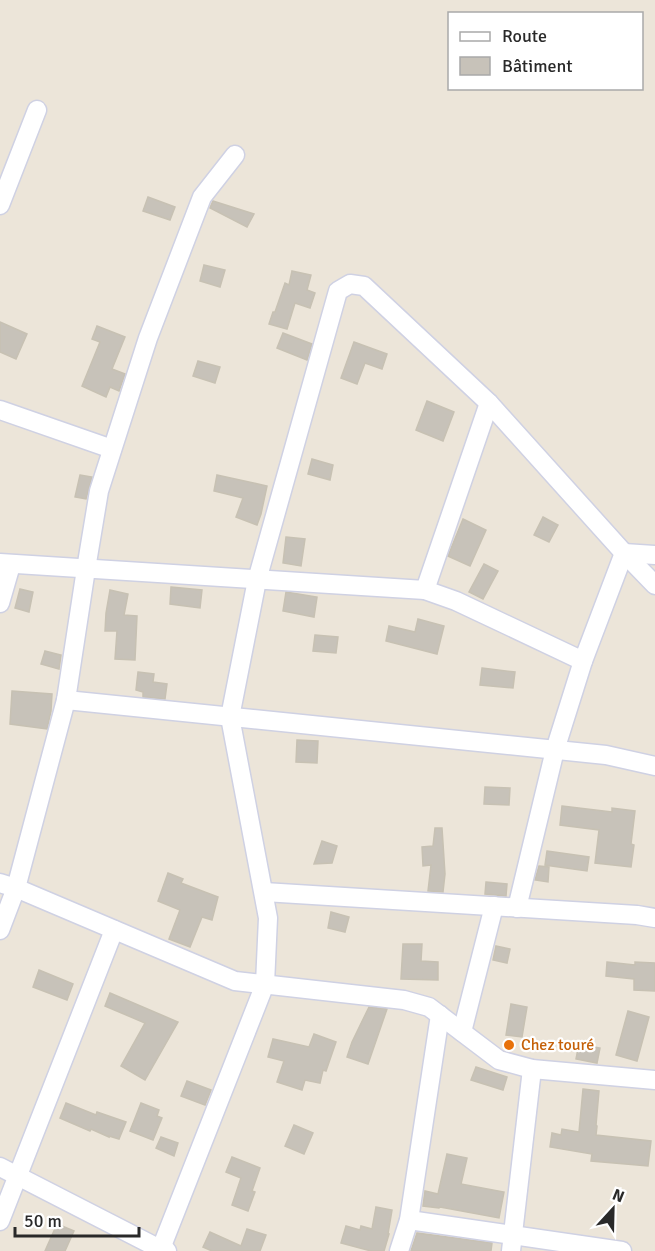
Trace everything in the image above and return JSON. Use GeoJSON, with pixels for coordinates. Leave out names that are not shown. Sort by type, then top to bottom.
{"type":"FeatureCollection","features":[{"type":"Feature","properties":{"kind":"street"},"geometry":{"type":"LineString","coordinates":[[0,205],[37,110]]}},
{"type":"Feature","properties":{"kind":"street"},"geometry":{"type":"LineString","coordinates":[[0,930],[8,886],[66,700],[99,491],[148,338],[202,197],[235,155]]}},
{"type":"Feature","properties":{"kind":"street"},"geometry":{"type":"LineString","coordinates":[[0,1167],[162,1250],[265,984],[268,918],[230,717],[257,580],[338,291],[350,284],[364,286],[489,403],[655,585]]}},
{"type":"Feature","properties":{"kind":"street"},"geometry":{"type":"LineString","coordinates":[[425,590],[489,403]]}},
{"type":"Feature","properties":{"kind":"street"},"geometry":{"type":"LineString","coordinates":[[0,410],[112,450]]}},
{"type":"Feature","properties":{"kind":"street"},"geometry":{"type":"LineString","coordinates":[[624,553],[655,555]]}},
{"type":"Feature","properties":{"kind":"street"},"geometry":{"type":"LineString","coordinates":[[517,908],[555,750],[583,661],[624,553]]}},
{"type":"Feature","properties":{"kind":"street"},"geometry":{"type":"LineString","coordinates":[[0,603],[5,564],[425,590],[456,601],[583,661]]}},
{"type":"Feature","properties":{"kind":"street"},"geometry":{"type":"LineString","coordinates":[[66,700],[606,755],[655,766]]}},
{"type":"Feature","properties":{"kind":"street"},"geometry":{"type":"LineString","coordinates":[[8,886],[235,981],[404,1000],[429,1006],[498,1060],[532,1069],[655,1080]]}},
{"type":"Feature","properties":{"kind":"street"},"geometry":{"type":"LineString","coordinates":[[264,892],[638,915],[655,918]]}},
{"type":"Feature","properties":{"kind":"street"},"geometry":{"type":"LineString","coordinates":[[462,1032],[494,906]]}},
{"type":"Feature","properties":{"kind":"street"},"geometry":{"type":"LineString","coordinates":[[0,1221],[114,930]]}},
{"type":"Feature","properties":{"kind":"street"},"geometry":{"type":"LineString","coordinates":[[399,1251],[409,1220],[440,1015]]}},
{"type":"Feature","properties":{"kind":"street"},"geometry":{"type":"LineString","coordinates":[[512,1243],[532,1069]]}},
{"type":"Feature","properties":{"kind":"street"},"geometry":{"type":"LineString","coordinates":[[409,1220],[512,1243],[622,1251]]}},
{"type":"Feature","properties":{"kind":"building"},"geometry":{"type":"Polygon","coordinates":[[[148,197],[175,207],[170,220],[143,211],[148,197]]]}},
{"type":"Feature","properties":{"kind":"building"},"geometry":{"type":"Polygon","coordinates":[[[213,201],[254,214],[247,227],[210,208],[213,201]]]}},
{"type":"Feature","properties":{"kind":"building"},"geometry":{"type":"Polygon","coordinates":[[[204,265],[225,270],[220,287],[200,281],[204,265]]]}},
{"type":"Feature","properties":{"kind":"building"},"geometry":{"type":"Polygon","coordinates":[[[292,271],[311,275],[307,290],[315,293],[310,308],[295,303],[287,329],[269,324],[285,283],[289,285],[292,271]]]}},
{"type":"Feature","properties":{"kind":"building"},"geometry":{"type":"Polygon","coordinates":[[[0,322],[27,334],[16,359],[0,352],[0,322]]]}},
{"type":"Feature","properties":{"kind":"building"},"geometry":{"type":"Polygon","coordinates":[[[97,326],[125,337],[112,369],[125,374],[119,391],[110,387],[106,397],[82,386],[100,342],[92,339],[97,326]]]}},
{"type":"Feature","properties":{"kind":"building"},"geometry":{"type":"Polygon","coordinates":[[[283,333],[312,344],[307,360],[277,348],[283,333]]]}},
{"type":"Feature","properties":{"kind":"building"},"geometry":{"type":"Polygon","coordinates":[[[354,342],[387,354],[382,369],[365,363],[357,384],[341,378],[354,342]]]}},
{"type":"Feature","properties":{"kind":"building"},"geometry":{"type":"Polygon","coordinates":[[[198,361],[220,367],[215,383],[193,376],[198,361]]]}},
{"type":"Feature","properties":{"kind":"building"},"geometry":{"type":"Polygon","coordinates":[[[427,401],[454,412],[443,441],[416,430],[427,401]]]}},
{"type":"Feature","properties":{"kind":"building"},"geometry":{"type":"Polygon","coordinates":[[[312,459],[333,465],[330,480],[308,474],[312,459]]]}},
{"type":"Feature","properties":{"kind":"building"},"geometry":{"type":"Polygon","coordinates":[[[80,475],[92,477],[86,499],[75,497],[80,475]]]}},
{"type":"Feature","properties":{"kind":"building"},"geometry":{"type":"Polygon","coordinates":[[[217,475],[267,486],[257,525],[236,517],[243,498],[214,491],[217,475]]]}},
{"type":"Feature","properties":{"kind":"building"},"geometry":{"type":"Polygon","coordinates":[[[543,517],[558,525],[549,542],[534,535],[543,517]]]}},
{"type":"Feature","properties":{"kind":"building"},"geometry":{"type":"Polygon","coordinates":[[[463,519],[486,530],[470,566],[448,556],[463,519]]]}},
{"type":"Feature","properties":{"kind":"building"},"geometry":{"type":"Polygon","coordinates":[[[286,537],[305,539],[301,566],[283,563],[286,537]]]}},
{"type":"Feature","properties":{"kind":"building"},"geometry":{"type":"Polygon","coordinates":[[[484,564],[498,571],[483,599],[469,592],[484,564]]]}},
{"type":"Feature","properties":{"kind":"building"},"geometry":{"type":"Polygon","coordinates":[[[171,587],[202,590],[200,608],[170,604],[171,587]]]}},
{"type":"Feature","properties":{"kind":"building"},"geometry":{"type":"Polygon","coordinates":[[[20,589],[33,592],[29,612],[15,608],[20,589]]]}},
{"type":"Feature","properties":{"kind":"building"},"geometry":{"type":"Polygon","coordinates":[[[110,590],[128,594],[124,615],[137,616],[135,660],[115,659],[117,631],[105,631],[110,590]]]}},
{"type":"Feature","properties":{"kind":"building"},"geometry":{"type":"Polygon","coordinates":[[[286,592],[317,597],[314,617],[283,611],[286,592]]]}},
{"type":"Feature","properties":{"kind":"building"},"geometry":{"type":"Polygon","coordinates":[[[418,619],[444,626],[437,654],[386,641],[389,626],[415,632],[418,619]]]}},
{"type":"Feature","properties":{"kind":"building"},"geometry":{"type":"Polygon","coordinates":[[[315,635],[338,637],[336,653],[313,651],[315,635]]]}},
{"type":"Feature","properties":{"kind":"building"},"geometry":{"type":"Polygon","coordinates":[[[45,651],[61,655],[59,669],[41,664],[45,651]]]}},
{"type":"Feature","properties":{"kind":"building"},"geometry":{"type":"Polygon","coordinates":[[[482,668],[515,672],[513,688],[480,685],[482,668]]]}},
{"type":"Feature","properties":{"kind":"building"},"geometry":{"type":"Polygon","coordinates":[[[138,672],[154,674],[153,682],[167,684],[165,699],[143,697],[143,692],[136,690],[138,672]]]}},
{"type":"Feature","properties":{"kind":"building"},"geometry":{"type":"Polygon","coordinates":[[[12,691],[52,694],[47,729],[10,724],[12,691]]]}},
{"type":"Feature","properties":{"kind":"building"},"geometry":{"type":"Polygon","coordinates":[[[297,740],[318,741],[317,763],[296,762],[297,740]]]}},
{"type":"Feature","properties":{"kind":"building"},"geometry":{"type":"Polygon","coordinates":[[[485,787],[510,788],[509,805],[484,804],[485,787]]]}},
{"type":"Feature","properties":{"kind":"building"},"geometry":{"type":"Polygon","coordinates":[[[562,806],[612,812],[612,808],[635,811],[631,867],[595,863],[599,830],[560,825],[562,806]]]}},
{"type":"Feature","properties":{"kind":"building"},"geometry":{"type":"Polygon","coordinates":[[[435,828],[442,828],[445,874],[443,892],[428,891],[431,865],[423,866],[422,847],[433,846],[435,828]]]}},
{"type":"Feature","properties":{"kind":"building"},"geometry":{"type":"Polygon","coordinates":[[[322,841],[337,846],[332,863],[314,864],[322,841]]]}},
{"type":"Feature","properties":{"kind":"building"},"geometry":{"type":"Polygon","coordinates":[[[547,851],[589,857],[587,871],[545,865],[547,851]]]}},
{"type":"Feature","properties":{"kind":"building"},"geometry":{"type":"Polygon","coordinates":[[[539,866],[549,867],[548,882],[535,880],[539,866]]]}},
{"type":"Feature","properties":{"kind":"building"},"geometry":{"type":"Polygon","coordinates":[[[168,873],[183,879],[181,883],[218,897],[212,920],[202,917],[190,947],[169,939],[180,910],[158,901],[168,873]]]}},
{"type":"Feature","properties":{"kind":"building"},"geometry":{"type":"Polygon","coordinates":[[[486,882],[507,884],[506,896],[485,894],[486,882]]]}},
{"type":"Feature","properties":{"kind":"building"},"geometry":{"type":"Polygon","coordinates":[[[331,912],[349,917],[345,932],[328,928],[331,912]]]}},
{"type":"Feature","properties":{"kind":"building"},"geometry":{"type":"Polygon","coordinates":[[[403,944],[422,944],[421,961],[438,962],[438,980],[401,979],[403,944]]]}},
{"type":"Feature","properties":{"kind":"building"},"geometry":{"type":"Polygon","coordinates":[[[496,946],[510,949],[507,963],[493,960],[496,946]]]}},
{"type":"Feature","properties":{"kind":"building"},"geometry":{"type":"Polygon","coordinates":[[[607,962],[635,965],[635,962],[655,963],[655,991],[634,990],[634,979],[606,976],[607,962]]]}},
{"type":"Feature","properties":{"kind":"building"},"geometry":{"type":"Polygon","coordinates":[[[39,970],[73,984],[67,1000],[33,987],[39,970]]]}},
{"type":"Feature","properties":{"kind":"building"},"geometry":{"type":"Polygon","coordinates":[[[110,993],[178,1022],[145,1080],[121,1066],[145,1023],[105,1006],[110,993]]]}},
{"type":"Feature","properties":{"kind":"building"},"geometry":{"type":"Polygon","coordinates":[[[511,1004],[527,1007],[522,1037],[506,1035],[511,1004]]]}},
{"type":"Feature","properties":{"kind":"building"},"geometry":{"type":"Polygon","coordinates":[[[369,1007],[387,1009],[368,1064],[347,1057],[369,1007]]]}},
{"type":"Feature","properties":{"kind":"building"},"geometry":{"type":"Polygon","coordinates":[[[628,1011],[649,1017],[637,1061],[616,1055],[628,1011]]]}},
{"type":"Feature","properties":{"kind":"building"},"geometry":{"type":"Polygon","coordinates":[[[314,1034],[336,1042],[326,1071],[323,1070],[320,1083],[305,1080],[302,1090],[277,1082],[284,1061],[268,1057],[273,1039],[309,1047],[314,1034]]]}},
{"type":"Feature","properties":{"kind":"building"},"geometry":{"type":"Polygon","coordinates":[[[579,1044],[600,1048],[597,1063],[576,1059],[579,1044]]]}},
{"type":"Feature","properties":{"kind":"building"},"geometry":{"type":"Polygon","coordinates":[[[476,1067],[507,1077],[503,1090],[471,1080],[476,1067]]]}},
{"type":"Feature","properties":{"kind":"building"},"geometry":{"type":"Polygon","coordinates":[[[187,1081],[211,1090],[205,1105],[181,1096],[187,1081]]]}},
{"type":"Feature","properties":{"kind":"building"},"geometry":{"type":"Polygon","coordinates":[[[583,1089],[599,1091],[596,1135],[651,1141],[648,1166],[591,1161],[592,1154],[550,1147],[552,1133],[561,1135],[562,1129],[579,1132],[583,1089]]]}},
{"type":"Feature","properties":{"kind":"building"},"geometry":{"type":"Polygon","coordinates":[[[66,1103],[96,1115],[97,1112],[126,1122],[119,1139],[91,1129],[90,1131],[60,1118],[66,1103]]]}},
{"type":"Feature","properties":{"kind":"building"},"geometry":{"type":"Polygon","coordinates":[[[141,1103],[159,1110],[157,1116],[162,1118],[153,1140],[130,1131],[141,1103]]]}},
{"type":"Feature","properties":{"kind":"building"},"geometry":{"type":"Polygon","coordinates":[[[294,1125],[313,1133],[304,1154],[285,1146],[294,1125]]]}},
{"type":"Feature","properties":{"kind":"building"},"geometry":{"type":"Polygon","coordinates":[[[161,1137],[178,1143],[174,1156],[156,1148],[161,1137]]]}},
{"type":"Feature","properties":{"kind":"building"},"geometry":{"type":"Polygon","coordinates":[[[447,1154],[467,1158],[461,1184],[504,1192],[499,1218],[423,1206],[425,1191],[438,1194],[447,1154]]]}},
{"type":"Feature","properties":{"kind":"building"},"geometry":{"type":"Polygon","coordinates":[[[232,1157],[260,1168],[248,1211],[232,1205],[241,1178],[226,1172],[232,1157]]]}},
{"type":"Feature","properties":{"kind":"building"},"geometry":{"type":"Polygon","coordinates":[[[376,1207],[392,1210],[384,1251],[371,1251],[341,1243],[346,1226],[360,1230],[361,1226],[372,1229],[376,1207]]]}},
{"type":"Feature","properties":{"kind":"building"},"geometry":{"type":"Polygon","coordinates":[[[57,1224],[74,1231],[65,1251],[45,1251],[57,1224]]]}},
{"type":"Feature","properties":{"kind":"building"},"geometry":{"type":"Polygon","coordinates":[[[247,1229],[266,1235],[260,1251],[212,1251],[203,1247],[210,1232],[241,1246],[247,1229]]]}},
{"type":"Feature","properties":{"kind":"building"},"geometry":{"type":"Polygon","coordinates":[[[417,1233],[492,1243],[491,1251],[411,1251],[417,1233]]]}},
{"type":"Feature","properties":{"kind":"place","name":"Chez touré"},"geometry":{"type":"Point","coordinates":[509,1045]}}]}
